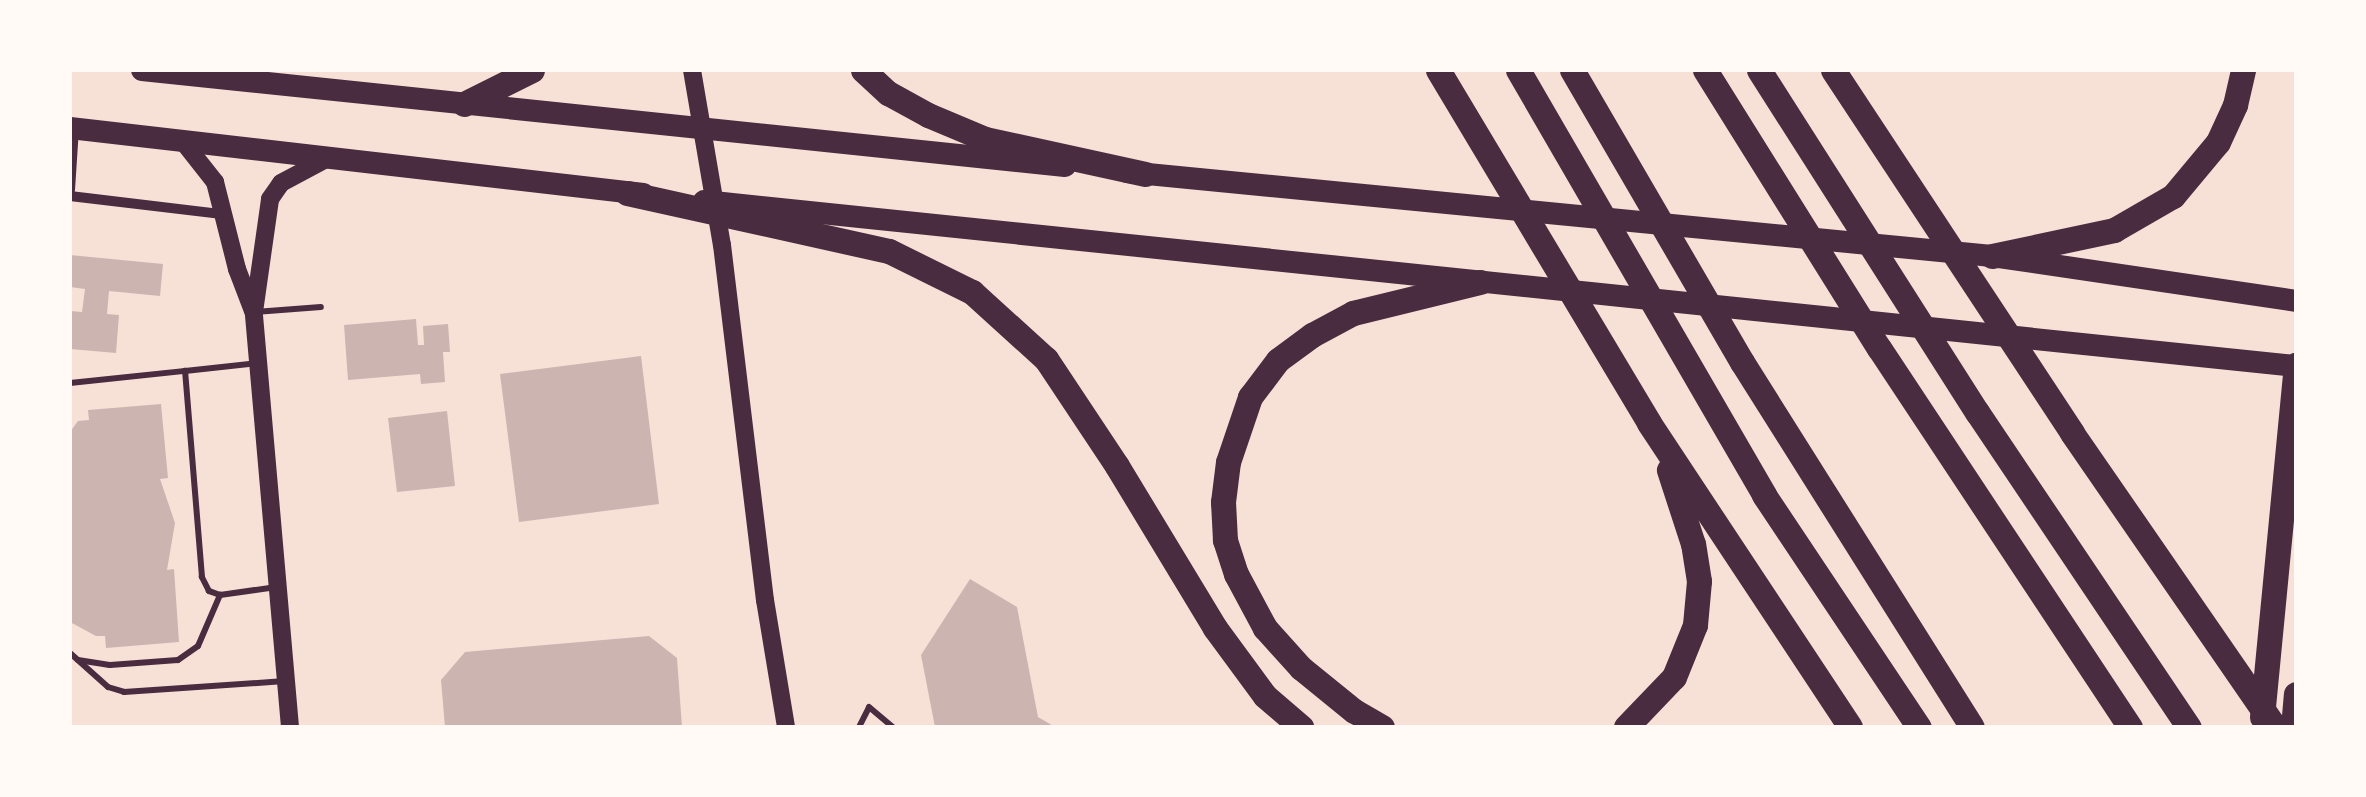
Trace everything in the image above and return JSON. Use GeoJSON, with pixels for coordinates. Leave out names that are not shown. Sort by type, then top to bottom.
{"type":"FeatureCollection","features":[{"type":"Feature","properties":{"kind":"highway"},"geometry":{"type":"LineString","coordinates":[[142,70],[285,78],[464,104],[1992,256],[2296,301]]}},
{"type":"Feature","properties":{"kind":"highway"},"geometry":{"type":"LineString","coordinates":[[464,104],[532,70]]}},
{"type":"Feature","properties":{"kind":"highway"},"geometry":{"type":"LineString","coordinates":[[863,70],[888,93],[928,116],[985,139],[1145,174]]}},
{"type":"Feature","properties":{"kind":"highway"},"geometry":{"type":"LineString","coordinates":[[1438,70],[1649,424],[1850,727]]}},
{"type":"Feature","properties":{"kind":"highway"},"geometry":{"type":"LineString","coordinates":[[1518,70],[1764,495],[1919,727]]}},
{"type":"Feature","properties":{"kind":"highway"},"geometry":{"type":"LineString","coordinates":[[1572,70],[1752,379],[1972,727]]}},
{"type":"Feature","properties":{"kind":"highway"},"geometry":{"type":"LineString","coordinates":[[1705,70],[1879,348],[2130,727]]}},
{"type":"Feature","properties":{"kind":"highway"},"geometry":{"type":"LineString","coordinates":[[1759,70],[1999,445],[2188,727]]}},
{"type":"Feature","properties":{"kind":"highway"},"geometry":{"type":"LineString","coordinates":[[1833,70],[2082,448],[2275,727]]}},
{"type":"Feature","properties":{"kind":"highway"},"geometry":{"type":"LineString","coordinates":[[1992,256],[2114,230],[2173,196],[2218,142],[2235,106],[2243,70]]}},
{"type":"Feature","properties":{"kind":"highway"},"geometry":{"type":"LineString","coordinates":[[72,128],[627,193],[2296,366],[2261,727]]}},
{"type":"Feature","properties":{"kind":"highway"},"geometry":{"type":"LineString","coordinates":[[627,193],[889,251],[972,292],[1046,359],[1117,466],[1214,628],[1265,696],[1301,727]]}},
{"type":"Feature","properties":{"kind":"highway"},"geometry":{"type":"LineString","coordinates":[[1382,727],[1354,711],[1300,668],[1265,628],[1236,574],[1225,540],[1223,502],[1228,462],[1250,397],[1278,360],[1312,335],[1353,314],[1480,282]]}},
{"type":"Feature","properties":{"kind":"highway"},"geometry":{"type":"LineString","coordinates":[[1626,727],[1674,676],[1694,625],[1700,581],[1674,484],[1649,424]]}},
{"type":"Feature","properties":{"kind":"highway"},"geometry":{"type":"LineString","coordinates":[[2293,727],[2296,694]]}},
{"type":"Feature","properties":{"kind":"street"},"geometry":{"type":"LineString","coordinates":[[692,70],[727,290],[764,600],[786,727]]}},
{"type":"Feature","properties":{"kind":"street"},"geometry":{"type":"LineString","coordinates":[[72,128],[70,193],[222,214]]}},
{"type":"Feature","properties":{"kind":"street"},"geometry":{"type":"LineString","coordinates":[[181,139],[211,173],[254,312]]}},
{"type":"Feature","properties":{"kind":"street"},"geometry":{"type":"LineString","coordinates":[[290,727],[254,312],[270,198],[281,183],[328,158]]}},
{"type":"Feature","properties":{"kind":"lane"},"geometry":{"type":"LineString","coordinates":[[254,312],[321,307]]}},
{"type":"Feature","properties":{"kind":"lane"},"geometry":{"type":"LineString","coordinates":[[70,382],[258,363]]}},
{"type":"Feature","properties":{"kind":"lane"},"geometry":{"type":"LineString","coordinates":[[185,371],[202,577],[209,591],[220,594],[278,587]]}},
{"type":"Feature","properties":{"kind":"lane"},"geometry":{"type":"LineString","coordinates":[[78,660],[138,665],[186,657],[198,646],[220,594]]}},
{"type":"Feature","properties":{"kind":"lane"},"geometry":{"type":"LineString","coordinates":[[70,654],[108,687],[124,692],[286,681]]}},
{"type":"Feature","properties":{"kind":"lane"},"geometry":{"type":"LineString","coordinates":[[859,727],[869,708],[893,727]]}},
{"type":"Feature","properties":{"kind":"building"},"geometry":{"type":"Polygon","coordinates":[[[70,255],[163,264],[160,296],[109,291],[107,314],[119,315],[116,353],[70,349],[70,311],[82,312],[85,289],[70,287],[70,255]]]}},
{"type":"Feature","properties":{"kind":"building"},"geometry":{"type":"Polygon","coordinates":[[[416,319],[418,345],[424,345],[423,326],[448,324],[450,352],[443,352],[445,382],[421,384],[420,374],[348,380],[344,325],[416,319]]]}},
{"type":"Feature","properties":{"kind":"building"},"geometry":{"type":"Polygon","coordinates":[[[641,356],[659,504],[519,522],[500,374],[641,356]]]}},
{"type":"Feature","properties":{"kind":"building"},"geometry":{"type":"Polygon","coordinates":[[[161,404],[168,478],[160,479],[175,523],[167,570],[174,569],[179,642],[106,648],[105,636],[96,636],[70,622],[70,432],[78,421],[89,420],[88,410],[161,404]]]}},
{"type":"Feature","properties":{"kind":"building"},"geometry":{"type":"Polygon","coordinates":[[[447,411],[455,486],[397,492],[388,418],[447,411]]]}},
{"type":"Feature","properties":{"kind":"building"},"geometry":{"type":"Polygon","coordinates":[[[970,579],[1017,607],[1038,717],[1055,727],[935,727],[921,655],[970,579]]]}},
{"type":"Feature","properties":{"kind":"building"},"geometry":{"type":"Polygon","coordinates":[[[649,636],[677,658],[682,727],[445,727],[441,680],[465,652],[649,636]]]}}]}
